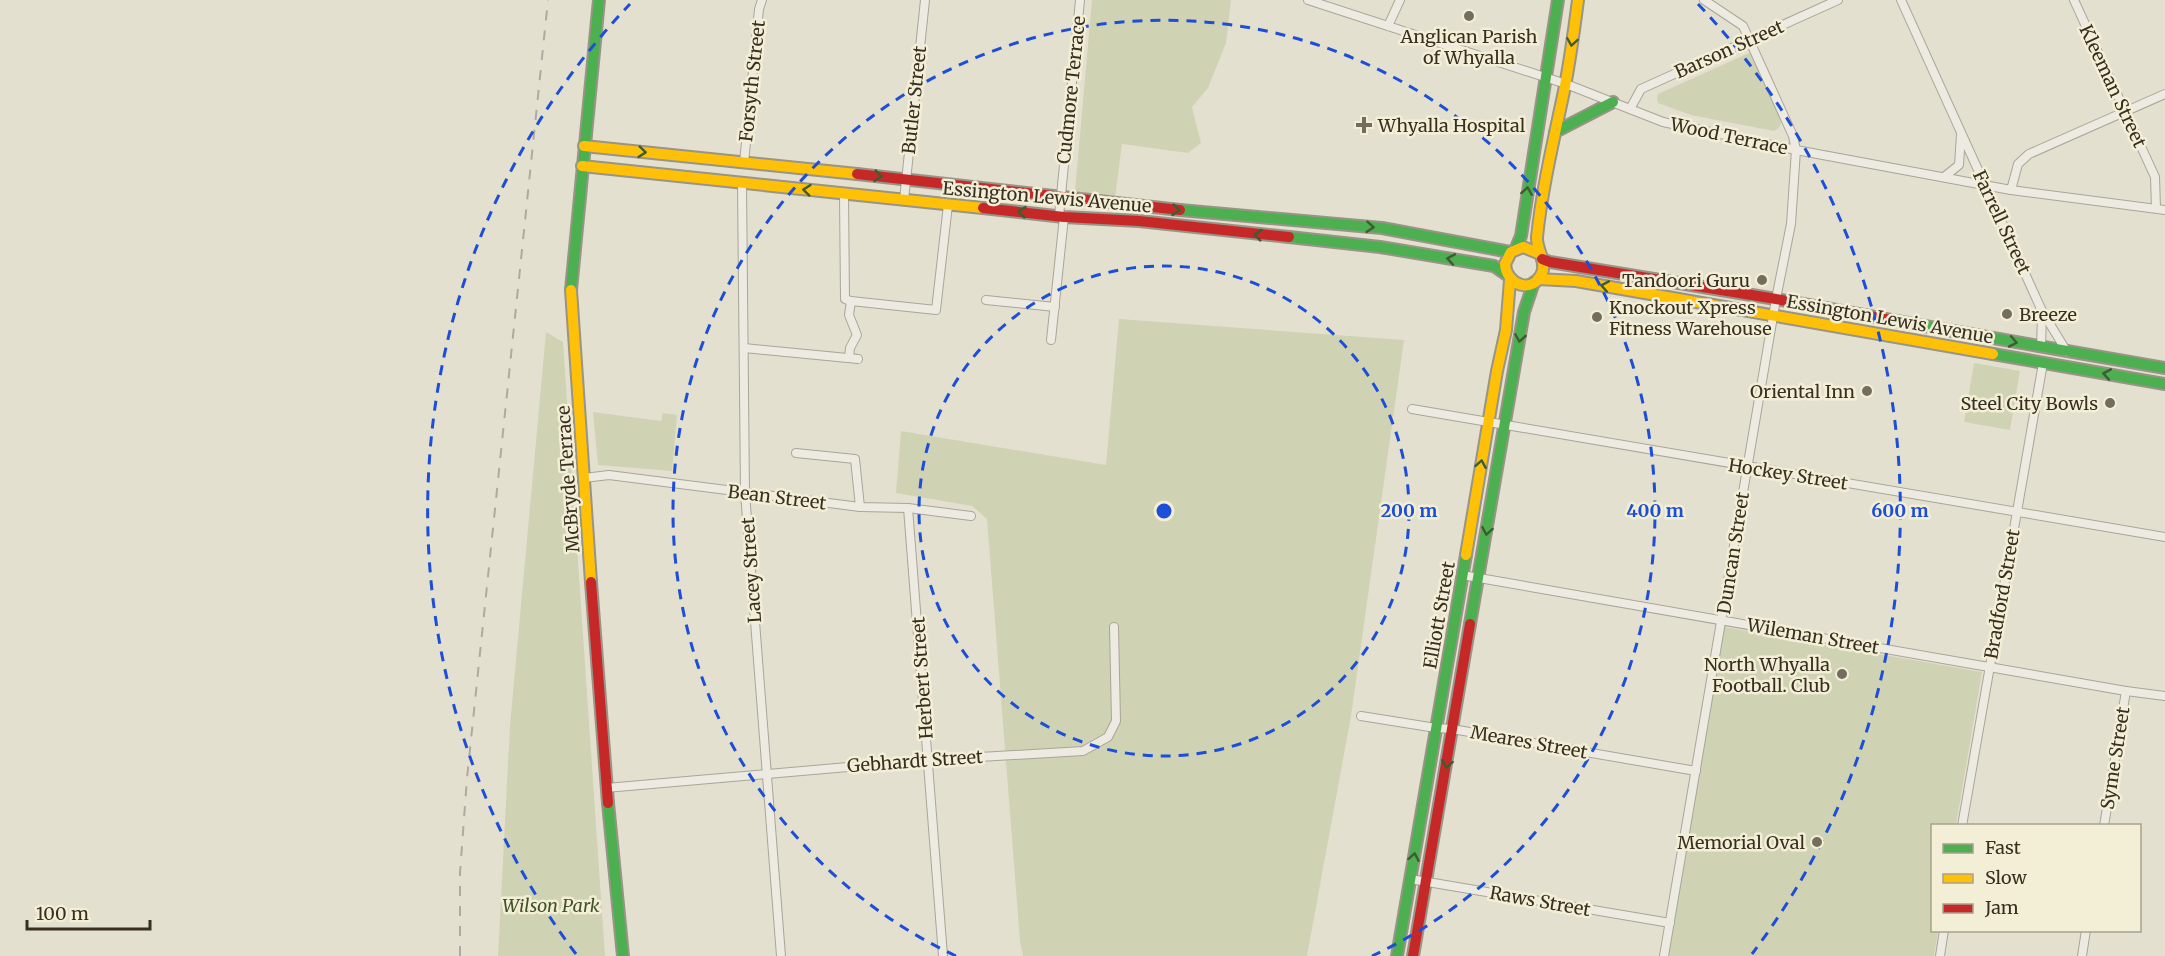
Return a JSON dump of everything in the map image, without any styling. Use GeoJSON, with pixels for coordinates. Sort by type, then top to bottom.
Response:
{"type":"FeatureCollection","features":[{"type":"Feature","properties":{"kind":"street","name":"McBryde Terrace"},"geometry":{"type":"LineString","coordinates":[[599,0],[570,281],[606,788],[623,956]]}},
{"type":"Feature","properties":{"kind":"street","name":"Forsyth Street"},"geometry":{"type":"LineString","coordinates":[[744,163],[759,9],[762,0]]}},
{"type":"Feature","properties":{"kind":"street","name":"Butler Street"},"geometry":{"type":"LineString","coordinates":[[904,200],[925,0]]}},
{"type":"Feature","properties":{"kind":"street","name":"Cudmore Terrace"},"geometry":{"type":"LineString","coordinates":[[1051,340],[1061,197],[1080,0]]}},
{"type":"Feature","properties":{"kind":"street","name":"Wood Terrace"},"geometry":{"type":"LineString","coordinates":[[1308,0],[1566,84],[1663,122],[1796,150],[2011,190],[2161,209]]}},
{"type":"Feature","properties":{"kind":"street"},"geometry":{"type":"LineString","coordinates":[[1388,26],[1400,0]]}},
{"type":"Feature","properties":{"kind":"street"},"geometry":{"type":"LineString","coordinates":[[1558,0],[1521,236],[1505,263],[1508,277],[1522,285],[1536,281],[1543,270],[1536,241],[1566,84],[1578,0]]}},
{"type":"Feature","properties":{"kind":"street"},"geometry":{"type":"LineString","coordinates":[[1704,0],[1743,26],[1793,136],[1796,150]]}},
{"type":"Feature","properties":{"kind":"street","name":"Barson Street"},"geometry":{"type":"LineString","coordinates":[[1630,109],[1641,88],[1838,0]]}},
{"type":"Feature","properties":{"kind":"street","name":"Farrell Street"},"geometry":{"type":"LineString","coordinates":[[1901,0],[2042,311],[2067,352]]}},
{"type":"Feature","properties":{"kind":"street","name":"Kleeman Street"},"geometry":{"type":"LineString","coordinates":[[2074,0],[2155,177],[2161,209]]}},
{"type":"Feature","properties":{"kind":"street"},"geometry":{"type":"LineString","coordinates":[[2011,190],[2019,164],[2029,154],[2165,94]]}},
{"type":"Feature","properties":{"kind":"street"},"geometry":{"type":"LineString","coordinates":[[1555,132],[1613,102]]}},
{"type":"Feature","properties":{"kind":"street","name":"Farrell Street"},"geometry":{"type":"LineString","coordinates":[[1944,177],[1959,165],[1962,133]]}},
{"type":"Feature","properties":{"kind":"street","name":"Essington Lewis Avenue"},"geometry":{"type":"LineString","coordinates":[[584,146],[1061,197],[1382,228],[1513,250]]}},
{"type":"Feature","properties":{"kind":"street","name":"Duncan Street"},"geometry":{"type":"LineString","coordinates":[[1664,956],[1776,299],[1791,224],[1796,150]]}},
{"type":"Feature","properties":{"kind":"street"},"geometry":{"type":"LineString","coordinates":[[742,184],[744,163]]}},
{"type":"Feature","properties":{"kind":"street","name":"Essington Lewis Avenue"},"geometry":{"type":"LineString","coordinates":[[582,166],[948,205],[1380,247],[1494,266],[1508,277]]}},
{"type":"Feature","properties":{"kind":"street","name":"Lacey Street"},"geometry":{"type":"LineString","coordinates":[[742,184],[745,493],[781,956]]}},
{"type":"Feature","properties":{"kind":"street"},"geometry":{"type":"LineString","coordinates":[[844,194],[845,298],[850,301],[936,310],[948,205]]}},
{"type":"Feature","properties":{"kind":"street"},"geometry":{"type":"LineString","coordinates":[[1513,250],[1528,247],[1540,256]]}},
{"type":"Feature","properties":{"kind":"street","name":"Essington Lewis Avenue"},"geometry":{"type":"LineString","coordinates":[[1540,256],[1550,262],[1776,299],[2165,368]]}},
{"type":"Feature","properties":{"kind":"street","name":"Elliott Street"},"geometry":{"type":"LineString","coordinates":[[1397,956],[1506,330],[1508,277]]}},
{"type":"Feature","properties":{"kind":"street","name":"Essington Lewis Avenue"},"geometry":{"type":"LineString","coordinates":[[1536,281],[1576,281],[2165,384]]}},
{"type":"Feature","properties":{"kind":"street","name":"Elliott Street"},"geometry":{"type":"LineString","coordinates":[[1413,956],[1524,312],[1528,294],[1536,281]]}},
{"type":"Feature","properties":{"kind":"street"},"geometry":{"type":"LineString","coordinates":[[986,300],[1054,307]]}},
{"type":"Feature","properties":{"kind":"street"},"geometry":{"type":"LineString","coordinates":[[849,358],[850,348],[857,335],[849,315],[850,301]]}},
{"type":"Feature","properties":{"kind":"street","name":"Farrell Street"},"geometry":{"type":"LineString","coordinates":[[2042,311],[2042,347]]}},
{"type":"Feature","properties":{"kind":"street"},"geometry":{"type":"LineString","coordinates":[[2042,347],[2043,363]]}},
{"type":"Feature","properties":{"kind":"street"},"geometry":{"type":"LineString","coordinates":[[744,348],[858,359]]}},
{"type":"Feature","properties":{"kind":"street","name":"Bradford Street"},"geometry":{"type":"LineString","coordinates":[[1962,824],[2043,363]]}},
{"type":"Feature","properties":{"kind":"street","name":"Hockey Street"},"geometry":{"type":"LineString","coordinates":[[1412,409],[2165,537]]}},
{"type":"Feature","properties":{"kind":"street"},"geometry":{"type":"LineString","coordinates":[[796,453],[855,459],[860,507]]}},
{"type":"Feature","properties":{"kind":"street","name":"Bean Street"},"geometry":{"type":"LineString","coordinates":[[584,478],[609,476],[860,507],[908,508],[971,516]]}},
{"type":"Feature","properties":{"kind":"street","name":"Herbert Street"},"geometry":{"type":"LineString","coordinates":[[908,508],[943,956]]}},
{"type":"Feature","properties":{"kind":"street","name":"Wileman Street"},"geometry":{"type":"LineString","coordinates":[[1462,575],[2165,696]]}},
{"type":"Feature","properties":{"kind":"street","name":"Gebhardt Street"},"geometry":{"type":"LineString","coordinates":[[606,788],[928,760],[1083,751],[1107,737],[1116,721],[1114,627]]}},
{"type":"Feature","properties":{"kind":"street","name":"Syme Street"},"geometry":{"type":"LineString","coordinates":[[2104,824],[2126,691]]}},
{"type":"Feature","properties":{"kind":"street","name":"Meares Street"},"geometry":{"type":"LineString","coordinates":[[1361,716],[1453,729],[1696,771]]}},
{"type":"Feature","properties":{"kind":"street","name":"Raws Street"},"geometry":{"type":"LineString","coordinates":[[1410,879],[1670,923]]}},
{"type":"Feature","properties":{"kind":"street"},"geometry":{"type":"LineString","coordinates":[[1940,956],[1944,932]]}},
{"type":"Feature","properties":{"kind":"street"},"geometry":{"type":"LineString","coordinates":[[2082,956],[2086,932]]}},
{"type":"Feature","properties":{"kind":"green space"},"geometry":{"type":"Polygon","coordinates":[[[1092,0],[1231,0],[1226,43],[1208,88],[1192,107],[1201,143],[1188,153],[1122,144],[1115,198],[1075,191],[1092,0]]]}},
{"type":"Feature","properties":{"kind":"green space"},"geometry":{"type":"Polygon","coordinates":[[[1751,52],[1781,119],[1780,126],[1776,130],[1691,115],[1658,103],[1658,94],[1751,52]]]}},
{"type":"Feature","properties":{"kind":"green space"},"geometry":{"type":"Polygon","coordinates":[[[1119,319],[1404,340],[1351,716],[1307,956],[1023,956],[987,519],[972,506],[896,493],[901,431],[1106,465],[1119,319]]]}},
{"type":"Feature","properties":{"kind":"green space","name":"Wilson Park"},"geometry":{"type":"Polygon","coordinates":[[[546,332],[563,342],[605,956],[498,956],[510,725],[546,332]]]}},
{"type":"Feature","properties":{"kind":"green space"},"geometry":{"type":"Polygon","coordinates":[[[1974,363],[2020,371],[2010,430],[1964,422],[1974,363]]]}},
{"type":"Feature","properties":{"kind":"green space"},"geometry":{"type":"Polygon","coordinates":[[[593,412],[661,421],[663,413],[677,415],[672,471],[598,465],[593,412]]]}},
{"type":"Feature","properties":{"kind":"green space"},"geometry":{"type":"Polygon","coordinates":[[[1724,627],[1982,672],[1956,824],[1931,824],[1931,932],[1938,932],[1934,956],[1668,956],[1724,627]]]}},
{"type":"Feature","properties":{"kind":"railway"},"geometry":{"type":"LineString","coordinates":[[460,956],[460,873],[467,778],[548,0]]}},
{"type":"Feature","properties":{"kind":"traffic: fast"},"geometry":{"type":"LineString","coordinates":[[571,290],[599,0]]}},
{"type":"Feature","properties":{"kind":"traffic: fast"},"geometry":{"type":"LineString","coordinates":[[1516,248],[1521,236],[1558,0]]}},
{"type":"Feature","properties":{"kind":"traffic: fast"},"geometry":{"type":"LineString","coordinates":[[1555,132],[1613,102]]}},
{"type":"Feature","properties":{"kind":"traffic: fast"},"geometry":{"type":"LineString","coordinates":[[1180,210],[1382,228],[1510,252]]}},
{"type":"Feature","properties":{"kind":"traffic: fast"},"geometry":{"type":"LineString","coordinates":[[1289,237],[1380,247],[1494,266],[1507,275]]}},
{"type":"Feature","properties":{"kind":"traffic: fast"},"geometry":{"type":"LineString","coordinates":[[1470,624],[1524,312],[1534,282]]}},
{"type":"Feature","properties":{"kind":"traffic: fast"},"geometry":{"type":"LineString","coordinates":[[1913,324],[2165,368]]}},
{"type":"Feature","properties":{"kind":"traffic: fast"},"geometry":{"type":"LineString","coordinates":[[1993,354],[2165,384]]}},
{"type":"Feature","properties":{"kind":"traffic: fast"},"geometry":{"type":"LineString","coordinates":[[1397,956],[1466,555]]}},
{"type":"Feature","properties":{"kind":"traffic: fast"},"geometry":{"type":"LineString","coordinates":[[608,803],[623,956]]}},
{"type":"Feature","properties":{"kind":"traffic: slow"},"geometry":{"type":"LineString","coordinates":[[1538,253],[1523,247],[1511,252],[1505,264],[1510,277],[1515,282],[1520,285],[1533,284],[1542,273],[1542,260],[1537,242],[1539,219],[1566,80],[1578,0]]}},
{"type":"Feature","properties":{"kind":"traffic: slow"},"geometry":{"type":"LineString","coordinates":[[584,146],[857,174]]}},
{"type":"Feature","properties":{"kind":"traffic: slow"},"geometry":{"type":"LineString","coordinates":[[582,166],[983,208]]}},
{"type":"Feature","properties":{"kind":"traffic: slow"},"geometry":{"type":"LineString","coordinates":[[1538,279],[1576,281],[1993,354]]}},
{"type":"Feature","properties":{"kind":"traffic: slow"},"geometry":{"type":"LineString","coordinates":[[1466,555],[1506,330],[1510,280]]}},
{"type":"Feature","properties":{"kind":"traffic: slow"},"geometry":{"type":"LineString","coordinates":[[571,290],[591,582]]}},
{"type":"Feature","properties":{"kind":"traffic: jam"},"geometry":{"type":"LineString","coordinates":[[857,174],[1180,210]]}},
{"type":"Feature","properties":{"kind":"traffic: jam"},"geometry":{"type":"LineString","coordinates":[[983,208],[1289,237]]}},
{"type":"Feature","properties":{"kind":"traffic: jam"},"geometry":{"type":"LineString","coordinates":[[1542,259],[1913,324]]}},
{"type":"Feature","properties":{"kind":"traffic: jam"},"geometry":{"type":"LineString","coordinates":[[591,582],[608,803]]}},
{"type":"Feature","properties":{"kind":"traffic: jam"},"geometry":{"type":"LineString","coordinates":[[1413,956],[1470,624]]}},
{"type":"Feature","properties":{"kind":"place","name":"Anglican Parish of Whyalla"},"geometry":{"type":"Point","coordinates":[1469,16]}},
{"type":"Feature","properties":{"kind":"place","name":"Whyalla Hospital"},"geometry":{"type":"Point","coordinates":[1364,125]}},
{"type":"Feature","properties":{"kind":"place","name":"Tandoori Guru"},"geometry":{"type":"Point","coordinates":[1762,280]}},
{"type":"Feature","properties":{"kind":"place","name":"Breeze"},"geometry":{"type":"Point","coordinates":[2007,314]}},
{"type":"Feature","properties":{"kind":"place","name":"Knockout Xpress Fitness Warehouse"},"geometry":{"type":"Point","coordinates":[1597,317]}},
{"type":"Feature","properties":{"kind":"place","name":"Oriental Inn"},"geometry":{"type":"Point","coordinates":[1867,391]}},
{"type":"Feature","properties":{"kind":"place","name":"Steel City Bowls"},"geometry":{"type":"Point","coordinates":[2110,403]}},
{"type":"Feature","properties":{"kind":"place","name":"North Whyalla Football. Club"},"geometry":{"type":"Point","coordinates":[1842,674]}},
{"type":"Feature","properties":{"kind":"place","name":"Memorial Oval"},"geometry":{"type":"Point","coordinates":[1817,842]}}]}
